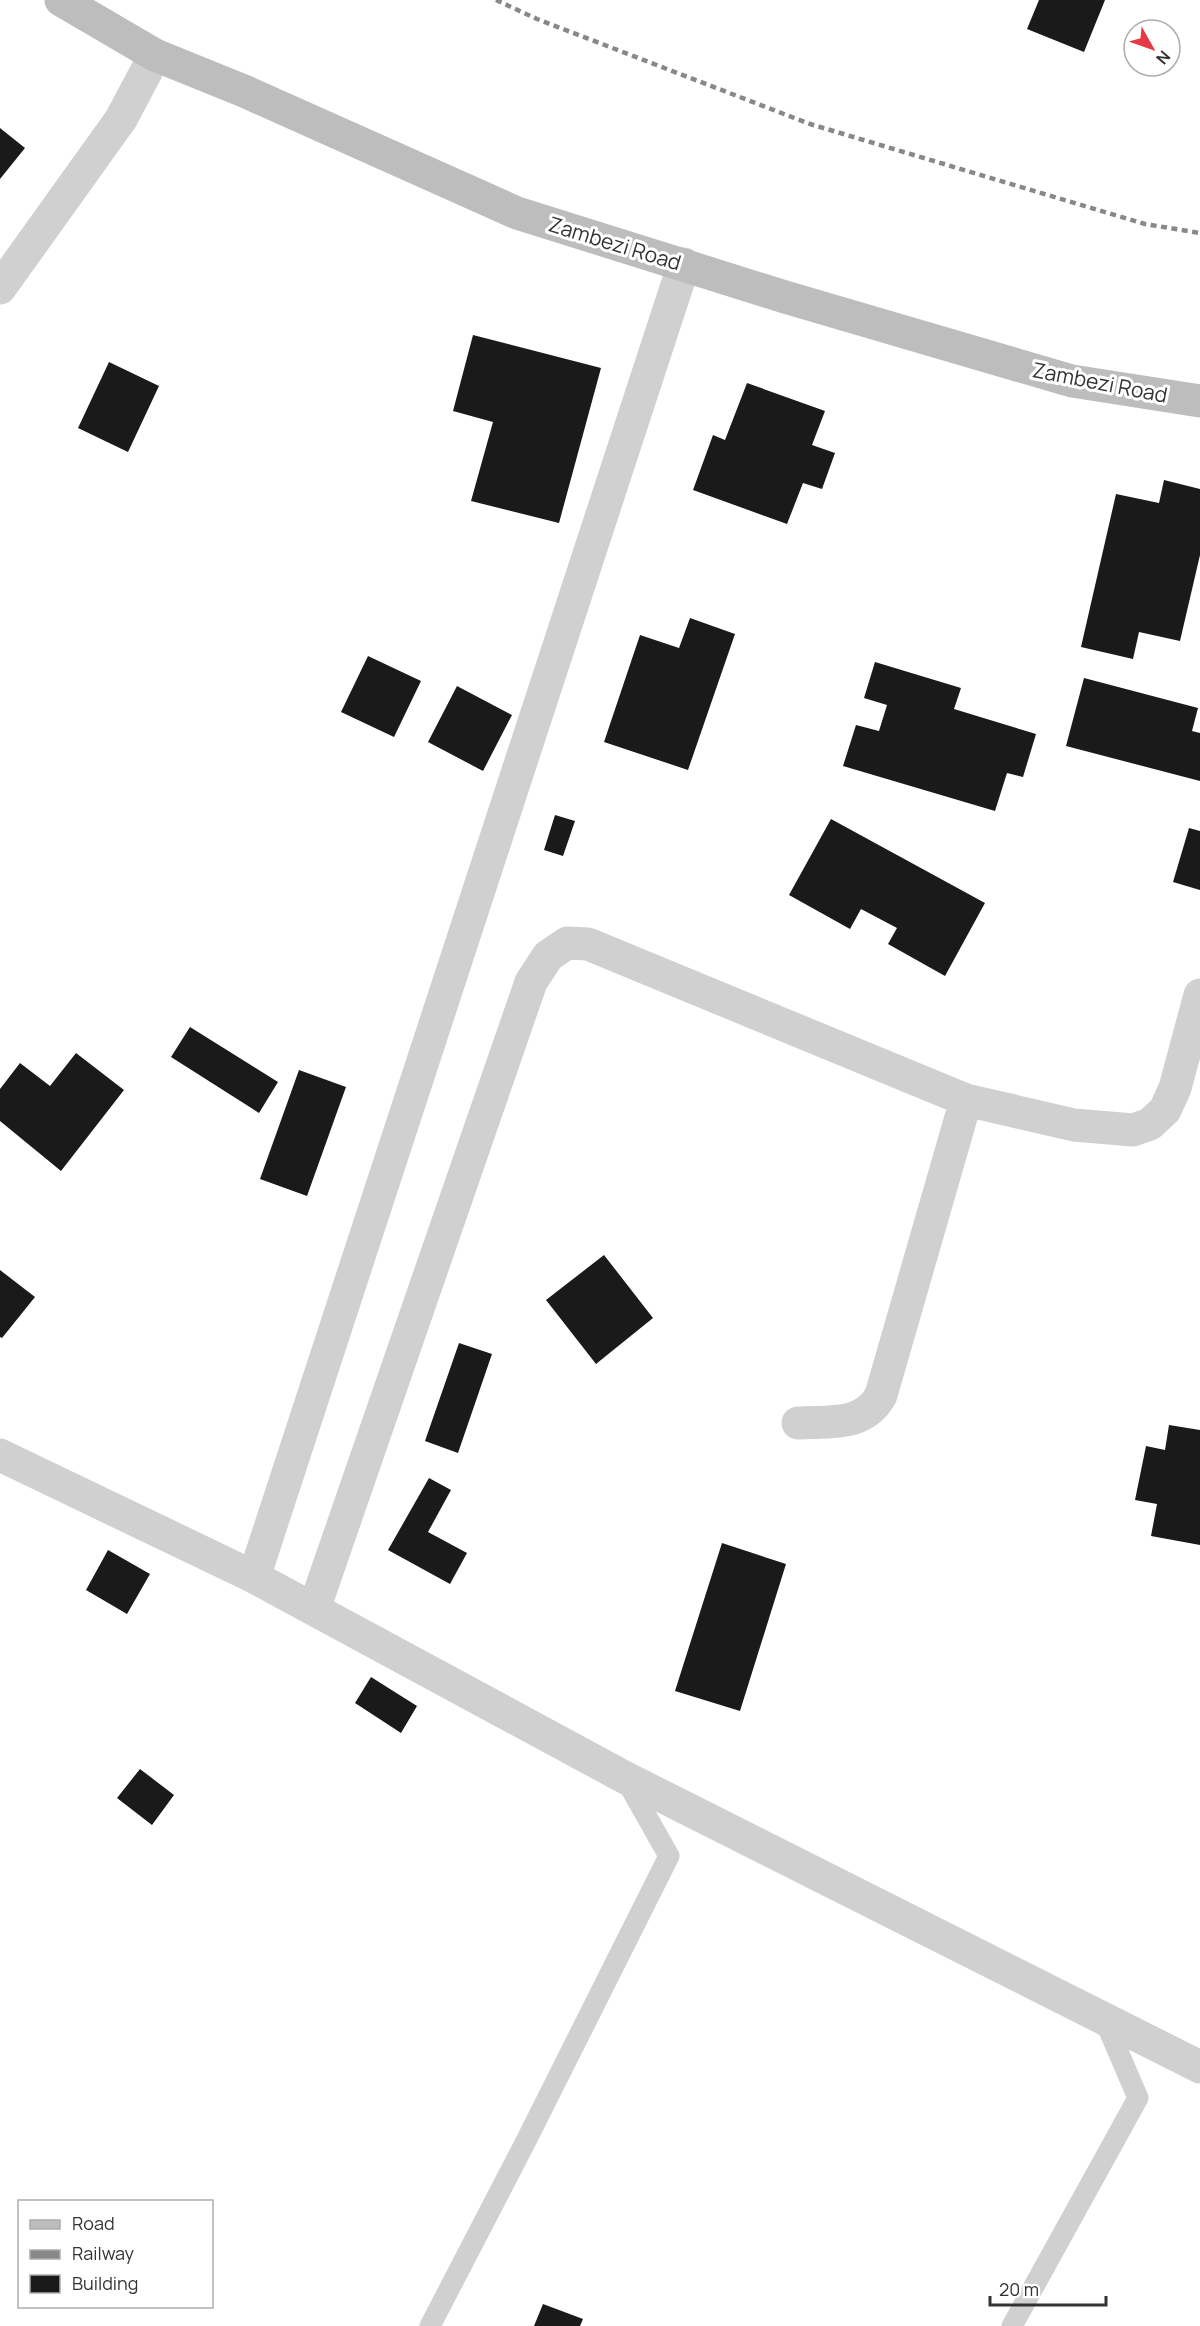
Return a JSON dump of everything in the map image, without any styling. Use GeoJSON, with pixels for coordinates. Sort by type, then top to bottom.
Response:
{"type":"FeatureCollection","features":[{"type":"Feature","properties":{"kind":"main road","name":"Zambezi Road"},"geometry":{"type":"LineString","coordinates":[[61,0],[155,55],[244,91],[517,213],[785,297],[1072,381],[1200,401]]}},
{"type":"Feature","properties":{"kind":"street"},"geometry":{"type":"LineString","coordinates":[[0,288],[121,119],[155,55]]}},
{"type":"Feature","properties":{"kind":"street"},"geometry":{"type":"LineString","coordinates":[[254,1577],[684,264]]}},
{"type":"Feature","properties":{"kind":"street"},"geometry":{"type":"LineString","coordinates":[[314,1609],[531,982],[548,956],[567,942],[588,944],[966,1100],[1074,1125],[1133,1130],[1150,1124],[1165,1110],[1175,1088],[1200,995]]}},
{"type":"Feature","properties":{"kind":"street"},"geometry":{"type":"LineString","coordinates":[[798,1423],[851,1420],[875,1407],[881,1395],[966,1100]]}},
{"type":"Feature","properties":{"kind":"street"},"geometry":{"type":"LineString","coordinates":[[0,1455],[254,1577],[624,1777],[1200,2067]]}},
{"type":"Feature","properties":{"kind":"lane"},"geometry":{"type":"LineString","coordinates":[[430,2326],[669,1856],[624,1777]]}},
{"type":"Feature","properties":{"kind":"lane"},"geometry":{"type":"LineString","coordinates":[[1012,2326],[1138,2098],[1105,2021]]}},
{"type":"Feature","properties":{"kind":"building"},"geometry":{"type":"Polygon","coordinates":[[[1039,0],[1105,0],[1084,52],[1027,29],[1039,0]]]}},
{"type":"Feature","properties":{"kind":"building"},"geometry":{"type":"Polygon","coordinates":[[[0,128],[25,148],[0,179],[0,128]]]}},
{"type":"Feature","properties":{"kind":"building"},"geometry":{"type":"Polygon","coordinates":[[[473,335],[601,368],[559,523],[471,501],[493,422],[453,411],[473,335]]]}},
{"type":"Feature","properties":{"kind":"building"},"geometry":{"type":"Polygon","coordinates":[[[109,362],[159,386],[128,452],[78,428],[109,362]]]}},
{"type":"Feature","properties":{"kind":"building"},"geometry":{"type":"Polygon","coordinates":[[[747,383],[825,411],[812,445],[835,453],[822,489],[803,483],[787,524],[693,490],[713,435],[725,440],[747,383]]]}},
{"type":"Feature","properties":{"kind":"building"},"geometry":{"type":"Polygon","coordinates":[[[1164,480],[1200,489],[1200,555],[1180,641],[1139,632],[1133,659],[1081,647],[1116,494],[1159,503],[1164,480]]]}},
{"type":"Feature","properties":{"kind":"building"},"geometry":{"type":"Polygon","coordinates":[[[690,618],[735,634],[688,770],[604,742],[640,635],[679,648],[690,618]]]}},
{"type":"Feature","properties":{"kind":"building"},"geometry":{"type":"Polygon","coordinates":[[[368,656],[421,681],[394,737],[341,712],[368,656]]]}},
{"type":"Feature","properties":{"kind":"building"},"geometry":{"type":"Polygon","coordinates":[[[875,662],[961,688],[954,709],[1036,734],[1023,777],[1007,773],[995,811],[843,766],[856,725],[879,731],[887,705],[864,698],[875,662]]]}},
{"type":"Feature","properties":{"kind":"building"},"geometry":{"type":"Polygon","coordinates":[[[1084,678],[1198,708],[1192,731],[1200,733],[1200,781],[1066,746],[1084,678]]]}},
{"type":"Feature","properties":{"kind":"building"},"geometry":{"type":"Polygon","coordinates":[[[457,686],[512,715],[483,771],[428,742],[457,686]]]}},
{"type":"Feature","properties":{"kind":"building"},"geometry":{"type":"Polygon","coordinates":[[[555,815],[575,821],[563,856],[544,850],[555,815]]]}},
{"type":"Feature","properties":{"kind":"building"},"geometry":{"type":"Polygon","coordinates":[[[831,819],[985,903],[945,976],[888,944],[897,928],[861,909],[850,929],[789,895],[831,819]]]}},
{"type":"Feature","properties":{"kind":"building"},"geometry":{"type":"Polygon","coordinates":[[[1189,828],[1200,831],[1200,890],[1173,882],[1189,828]]]}},
{"type":"Feature","properties":{"kind":"building"},"geometry":{"type":"Polygon","coordinates":[[[190,1027],[278,1082],[259,1113],[171,1057],[190,1027]]]}},
{"type":"Feature","properties":{"kind":"building"},"geometry":{"type":"Polygon","coordinates":[[[76,1053],[124,1090],[61,1171],[0,1121],[0,1089],[20,1063],[50,1086],[76,1053]]]}},
{"type":"Feature","properties":{"kind":"building"},"geometry":{"type":"Polygon","coordinates":[[[299,1070],[346,1087],[307,1196],[260,1179],[299,1070]]]}},
{"type":"Feature","properties":{"kind":"building"},"geometry":{"type":"Polygon","coordinates":[[[604,1255],[653,1318],[596,1364],[546,1300],[604,1255]]]}},
{"type":"Feature","properties":{"kind":"building"},"geometry":{"type":"Polygon","coordinates":[[[0,1270],[35,1297],[2,1338],[0,1337],[0,1270]]]}},
{"type":"Feature","properties":{"kind":"building"},"geometry":{"type":"Polygon","coordinates":[[[459,1343],[492,1354],[458,1453],[425,1441],[459,1343]]]}},
{"type":"Feature","properties":{"kind":"building"},"geometry":{"type":"Polygon","coordinates":[[[1169,1425],[1200,1430],[1200,1545],[1151,1536],[1157,1504],[1135,1500],[1146,1446],[1165,1450],[1169,1425]]]}},
{"type":"Feature","properties":{"kind":"building"},"geometry":{"type":"Polygon","coordinates":[[[429,1478],[451,1490],[428,1532],[467,1553],[450,1584],[388,1550],[429,1478]]]}},
{"type":"Feature","properties":{"kind":"building"},"geometry":{"type":"Polygon","coordinates":[[[722,1543],[786,1564],[740,1711],[675,1691],[722,1543]]]}},
{"type":"Feature","properties":{"kind":"building"},"geometry":{"type":"Polygon","coordinates":[[[108,1550],[150,1574],[127,1614],[86,1590],[108,1550]]]}},
{"type":"Feature","properties":{"kind":"building"},"geometry":{"type":"Polygon","coordinates":[[[371,1677],[417,1706],[401,1733],[355,1703],[371,1677]]]}},
{"type":"Feature","properties":{"kind":"building"},"geometry":{"type":"Polygon","coordinates":[[[140,1769],[174,1795],[152,1825],[117,1798],[140,1769]]]}},
{"type":"Feature","properties":{"kind":"building"},"geometry":{"type":"Polygon","coordinates":[[[543,2304],[583,2319],[580,2326],[534,2326],[543,2304]]]}},
{"type":"Feature","properties":{"kind":"railway"},"geometry":{"type":"LineString","coordinates":[[496,0],[537,19],[810,124],[1145,224],[1200,233]]}}]}
